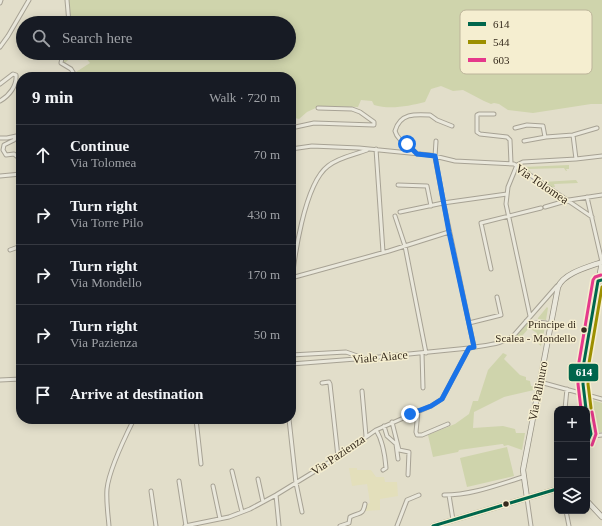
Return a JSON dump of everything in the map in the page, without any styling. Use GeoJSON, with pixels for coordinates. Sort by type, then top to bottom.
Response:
{"type":"FeatureCollection","features":[{"type":"Feature","properties":{"kind":"main road"},"geometry":{"type":"LineString","coordinates":[[559,284],[570,275],[602,262],[600,281],[584,362],[586,406]]}},
{"type":"Feature","properties":{"kind":"main road","name":"Via Palinuro"},"geometry":{"type":"LineString","coordinates":[[527,498],[523,470],[559,284]]}},
{"type":"Feature","properties":{"kind":"main road"},"geometry":{"type":"LineString","coordinates":[[587,442],[591,434],[590,429]]}},
{"type":"Feature","properties":{"kind":"main road"},"geometry":{"type":"LineString","coordinates":[[433,526],[554,490]]}},
{"type":"Feature","properties":{"kind":"main road"},"geometry":{"type":"LineString","coordinates":[[590,504],[601,515]]}},
{"type":"Feature","properties":{"kind":"street"},"geometry":{"type":"LineString","coordinates":[[20,16],[29,0]]}},
{"type":"Feature","properties":{"kind":"street"},"geometry":{"type":"LineString","coordinates":[[67,0],[68,16]]}},
{"type":"Feature","properties":{"kind":"street"},"geometry":{"type":"LineString","coordinates":[[0,47],[16,22]]}},
{"type":"Feature","properties":{"kind":"street"},"geometry":{"type":"LineString","coordinates":[[62,60],[61,63],[71,69],[73,72]]}},
{"type":"Feature","properties":{"kind":"street"},"geometry":{"type":"LineString","coordinates":[[0,84],[13,74],[16,76],[11,92],[6,98],[0,101]]}},
{"type":"Feature","properties":{"kind":"street"},"geometry":{"type":"LineString","coordinates":[[296,127],[314,123],[374,125],[374,122],[360,112],[352,109],[318,108]]}},
{"type":"Feature","properties":{"kind":"street"},"geometry":{"type":"LineString","coordinates":[[494,114],[477,115],[477,132],[480,134],[507,137],[510,140],[511,163]]}},
{"type":"Feature","properties":{"kind":"street"},"geometry":{"type":"LineString","coordinates":[[417,154],[412,148],[399,140],[395,130],[398,122],[411,115],[430,115],[436,120],[452,126]]}},
{"type":"Feature","properties":{"kind":"street"},"geometry":{"type":"LineString","coordinates":[[515,128],[527,125],[543,126],[545,137]]}},
{"type":"Feature","properties":{"kind":"street"},"geometry":{"type":"LineString","coordinates":[[524,141],[545,137],[573,135],[597,128]]}},
{"type":"Feature","properties":{"kind":"street"},"geometry":{"type":"LineString","coordinates":[[573,135],[576,159]]}},
{"type":"Feature","properties":{"kind":"street"},"geometry":{"type":"LineString","coordinates":[[0,138],[16,136]]}},
{"type":"Feature","properties":{"kind":"street"},"geometry":{"type":"LineString","coordinates":[[16,137],[4,145],[3,150],[6,155],[14,154],[16,156]]}},
{"type":"Feature","properties":{"kind":"street"},"geometry":{"type":"LineString","coordinates":[[436,141],[435,156],[443,203],[474,347]]}},
{"type":"Feature","properties":{"kind":"street","name":"Via Tolomea"},"geometry":{"type":"LineString","coordinates":[[296,149],[312,146],[376,149],[435,156],[463,162],[511,163],[517,165],[592,218]]}},
{"type":"Feature","properties":{"kind":"street"},"geometry":{"type":"LineString","coordinates":[[296,253],[305,209],[324,169],[334,162],[369,149]]}},
{"type":"Feature","properties":{"kind":"street"},"geometry":{"type":"LineString","coordinates":[[376,149],[383,252]]}},
{"type":"Feature","properties":{"kind":"street"},"geometry":{"type":"LineString","coordinates":[[530,316],[506,204],[506,194],[517,165],[523,162],[602,156]]}},
{"type":"Feature","properties":{"kind":"street"},"geometry":{"type":"LineString","coordinates":[[0,176],[16,174]]}},
{"type":"Feature","properties":{"kind":"street"},"geometry":{"type":"LineString","coordinates":[[398,185],[427,186],[431,206]]}},
{"type":"Feature","properties":{"kind":"street"},"geometry":{"type":"LineString","coordinates":[[400,212],[443,203],[506,194]]}},
{"type":"Feature","properties":{"kind":"street"},"geometry":{"type":"LineString","coordinates":[[545,206],[586,196],[602,195]]}},
{"type":"Feature","properties":{"kind":"street"},"geometry":{"type":"LineString","coordinates":[[586,196],[602,262]]}},
{"type":"Feature","properties":{"kind":"street"},"geometry":{"type":"LineString","coordinates":[[491,269],[481,223],[508,218],[541,208]]}},
{"type":"Feature","properties":{"kind":"street"},"geometry":{"type":"LineString","coordinates":[[395,216],[405,246],[424,353],[423,388]]}},
{"type":"Feature","properties":{"kind":"street"},"geometry":{"type":"LineString","coordinates":[[296,277],[449,232]]}},
{"type":"Feature","properties":{"kind":"street"},"geometry":{"type":"LineString","coordinates":[[10,250],[16,248]]}},
{"type":"Feature","properties":{"kind":"street","name":"Viale Aiace"},"geometry":{"type":"LineString","coordinates":[[296,364],[424,353],[469,348],[496,343],[509,339],[559,284]]}},
{"type":"Feature","properties":{"kind":"street"},"geometry":{"type":"LineString","coordinates":[[469,323],[501,315],[498,297]]}},
{"type":"Feature","properties":{"kind":"street"},"geometry":{"type":"LineString","coordinates":[[526,321],[548,323],[550,325]]}},
{"type":"Feature","properties":{"kind":"street","name":"Via Pazienza"},"geometry":{"type":"LineString","coordinates":[[186,526],[220,519],[242,512],[263,502],[338,457],[376,430],[431,406],[442,399],[469,348]]}},
{"type":"Feature","properties":{"kind":"street"},"geometry":{"type":"LineString","coordinates":[[296,356],[346,352],[369,358]]}},
{"type":"Feature","properties":{"kind":"street"},"geometry":{"type":"LineString","coordinates":[[0,380],[16,379]]}},
{"type":"Feature","properties":{"kind":"street"},"geometry":{"type":"LineString","coordinates":[[322,383],[329,382],[330,384],[338,457]]}},
{"type":"Feature","properties":{"kind":"street"},"geometry":{"type":"LineString","coordinates":[[540,382],[602,399]]}},
{"type":"Feature","properties":{"kind":"street"},"geometry":{"type":"LineString","coordinates":[[565,406],[567,389]]}},
{"type":"Feature","properties":{"kind":"street"},"geometry":{"type":"LineString","coordinates":[[362,392],[366,436]]}},
{"type":"Feature","properties":{"kind":"street"},"geometry":{"type":"LineString","coordinates":[[418,411],[417,435],[422,435],[448,424]]}},
{"type":"Feature","properties":{"kind":"street"},"geometry":{"type":"LineString","coordinates":[[392,422],[399,450],[409,452],[408,475]]}},
{"type":"Feature","properties":{"kind":"street"},"geometry":{"type":"LineString","coordinates":[[109,526],[107,487],[113,466],[132,424]]}},
{"type":"Feature","properties":{"kind":"street"},"geometry":{"type":"LineString","coordinates":[[197,424],[201,464]]}},
{"type":"Feature","properties":{"kind":"street"},"geometry":{"type":"LineString","coordinates":[[289,424],[296,482],[302,512]]}},
{"type":"Feature","properties":{"kind":"street"},"geometry":{"type":"LineString","coordinates":[[384,426],[387,436],[396,444],[398,459]]}},
{"type":"Feature","properties":{"kind":"street"},"geometry":{"type":"LineString","coordinates":[[376,430],[383,448],[386,468],[383,470]]}},
{"type":"Feature","properties":{"kind":"street"},"geometry":{"type":"LineString","coordinates":[[591,434],[593,436],[602,435]]}},
{"type":"Feature","properties":{"kind":"street"},"geometry":{"type":"LineString","coordinates":[[232,471],[242,512]]}},
{"type":"Feature","properties":{"kind":"street"},"geometry":{"type":"LineString","coordinates":[[444,494],[469,493],[523,477]]}},
{"type":"Feature","properties":{"kind":"street"},"geometry":{"type":"LineString","coordinates":[[258,479],[263,502]]}},
{"type":"Feature","properties":{"kind":"street"},"geometry":{"type":"LineString","coordinates":[[178,481],[186,526]]}},
{"type":"Feature","properties":{"kind":"street"},"geometry":{"type":"LineString","coordinates":[[213,486],[220,519]]}},
{"type":"Feature","properties":{"kind":"street"},"geometry":{"type":"LineString","coordinates":[[151,491],[156,526]]}},
{"type":"Feature","properties":{"kind":"street"},"geometry":{"type":"LineString","coordinates":[[276,495],[279,526]]}},
{"type":"Feature","properties":{"kind":"street"},"geometry":{"type":"LineString","coordinates":[[448,495],[453,520]]}},
{"type":"Feature","properties":{"kind":"street"},"geometry":{"type":"LineString","coordinates":[[397,526],[407,500],[420,496]]}},
{"type":"Feature","properties":{"kind":"street"},"geometry":{"type":"LineString","coordinates":[[527,498],[531,526]]}},
{"type":"Feature","properties":{"kind":"street"},"geometry":{"type":"LineString","coordinates":[[340,526],[349,523],[350,517],[362,513],[365,504]]}},
{"type":"Feature","properties":{"kind":"street"},"geometry":{"type":"LineString","coordinates":[[567,514],[569,526]]}},
{"type":"Feature","properties":{"kind":"shaded area"},"geometry":{"type":"Polygon","coordinates":[[[349,468],[357,468],[357,470],[371,470],[376,477],[384,477],[385,482],[397,482],[398,496],[380,499],[380,510],[365,511],[367,504],[370,503],[367,484],[352,486],[349,468]]]}},
{"type":"Feature","properties":{"kind":"green space"},"geometry":{"type":"Polygon","coordinates":[[[68,0],[602,0],[602,104],[591,104],[533,113],[508,110],[499,104],[491,104],[463,90],[453,91],[441,86],[431,89],[425,102],[400,107],[386,107],[374,105],[372,101],[361,100],[358,107],[320,106],[307,112],[299,119],[296,118],[296,72],[76,72],[90,63],[87,60],[296,60],[296,16],[69,16],[68,0]]]}},
{"type":"Feature","properties":{"kind":"green space"},"geometry":{"type":"Polygon","coordinates":[[[569,165],[569,169],[566,169],[567,171],[564,168],[528,169],[531,173],[523,167],[569,165]]]}},
{"type":"Feature","properties":{"kind":"green space"},"geometry":{"type":"Polygon","coordinates":[[[576,180],[578,183],[554,184],[555,187],[550,187],[543,182],[576,180]]]}},
{"type":"Feature","properties":{"kind":"green space"},"geometry":{"type":"Polygon","coordinates":[[[547,307],[546,320],[538,319],[538,318],[547,307]]]}},
{"type":"Feature","properties":{"kind":"green space"},"geometry":{"type":"Polygon","coordinates":[[[527,324],[545,327],[541,346],[536,337],[537,333],[529,328],[516,343],[513,339],[527,324]]]}},
{"type":"Feature","properties":{"kind":"green space"},"geometry":{"type":"Polygon","coordinates":[[[503,353],[507,355],[504,359],[520,375],[526,377],[526,380],[530,381],[531,386],[534,387],[534,390],[504,397],[474,412],[473,428],[503,426],[515,429],[516,433],[525,433],[522,450],[508,445],[504,446],[502,444],[459,450],[458,452],[433,457],[428,435],[455,424],[469,414],[473,401],[478,401],[488,370],[503,353]]]}},
{"type":"Feature","properties":{"kind":"green space"},"geometry":{"type":"Polygon","coordinates":[[[589,399],[602,403],[602,432],[593,432],[589,399]]]}},
{"type":"Feature","properties":{"kind":"green space"},"geometry":{"type":"Polygon","coordinates":[[[507,447],[514,476],[467,487],[460,458],[507,447]]]}},
{"type":"Feature","properties":{"kind":"transit line","name":"603"},"geometry":{"type":"LineString","coordinates":[[581,406],[578,384],[579,362],[593,280],[595,277],[601,275]]}},
{"type":"Feature","properties":{"kind":"transit line","name":"614"},"geometry":{"type":"LineString","coordinates":[[586,406],[583,384],[584,362],[598,281],[602,280]]}},
{"type":"Feature","properties":{"kind":"transit line","name":"544"},"geometry":{"type":"LineString","coordinates":[[591,408],[588,384],[589,363],[602,287]]}},
{"type":"Feature","properties":{"kind":"transit line","name":"603"},"geometry":{"type":"LineString","coordinates":[[592,412],[596,434],[592,445]]}},
{"type":"Feature","properties":{"kind":"transit line","name":"614"},"geometry":{"type":"LineString","coordinates":[[590,429],[590,436]]}},
{"type":"Feature","properties":{"kind":"transit line","name":"614"},"geometry":{"type":"LineString","coordinates":[[433,526],[554,490]]}},
{"type":"Feature","properties":{"kind":"place","name":"Principe di Scalea - Mondello"},"geometry":{"type":"Point","coordinates":[584,330]}},
{"type":"Feature","properties":{"kind":"route"},"geometry":{"type":"LineString","coordinates":[[407,144],[417,154],[435,156],[443,203],[474,347],[469,348],[442,399],[431,406],[410,414]]}}]}
